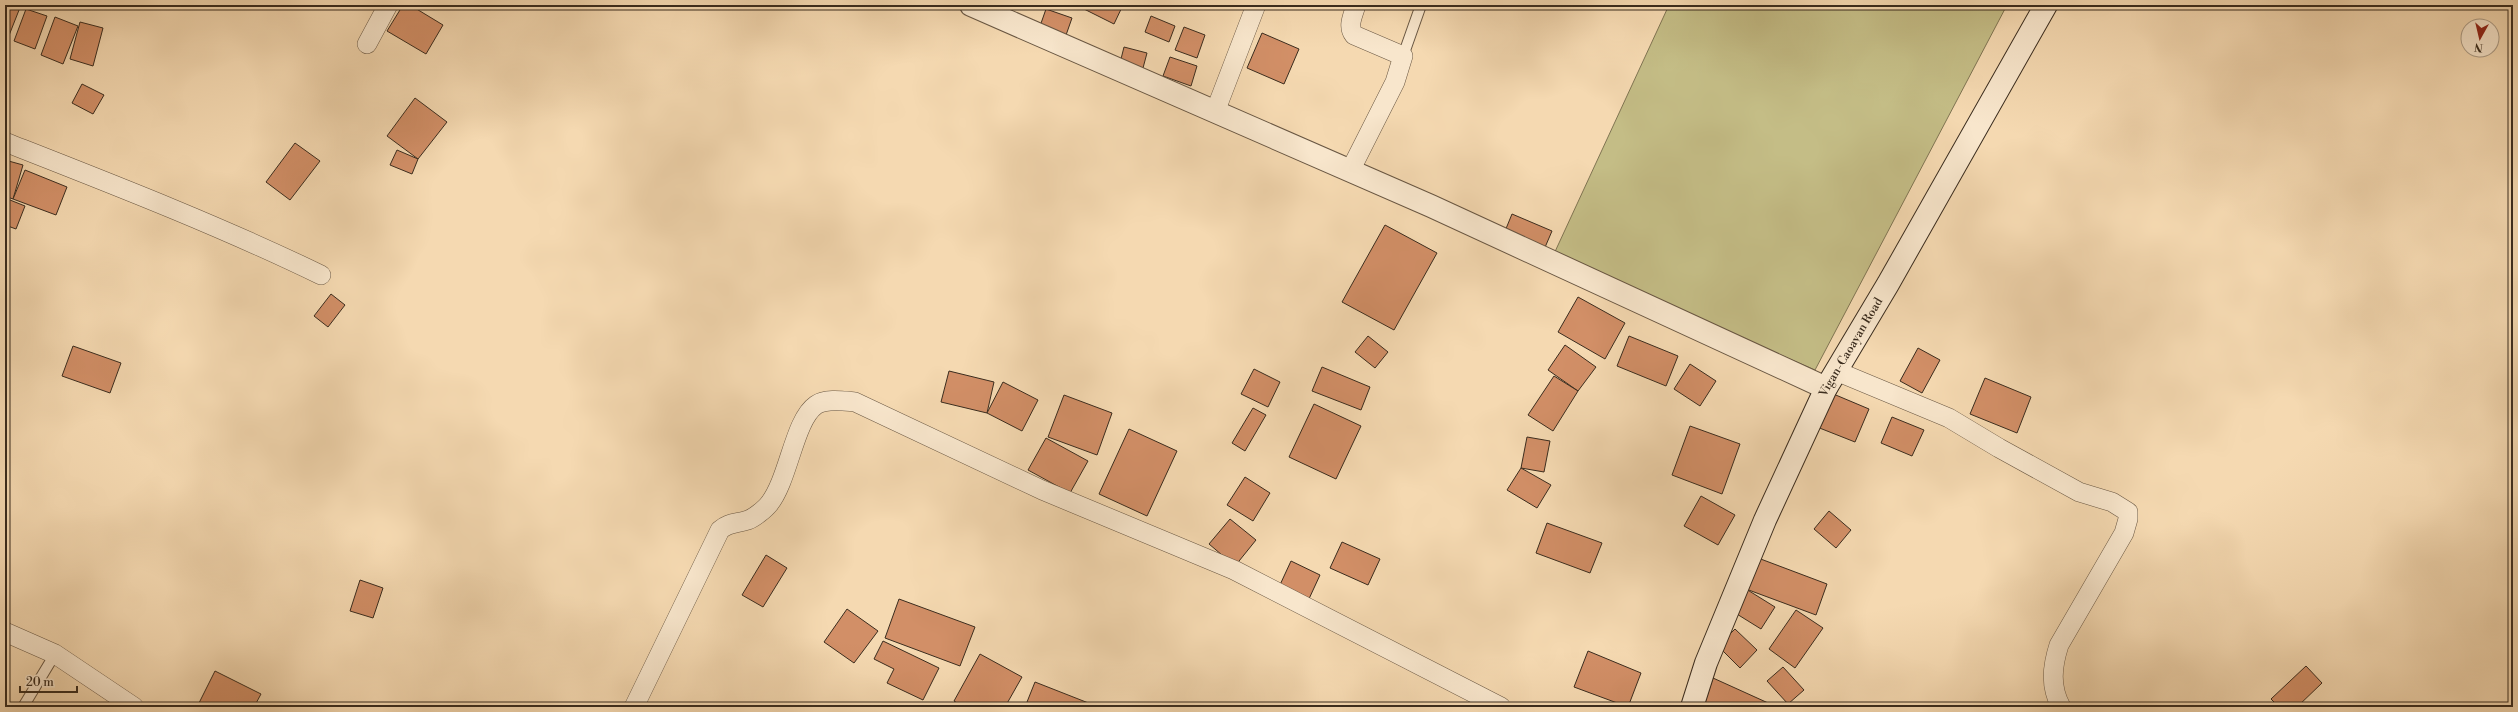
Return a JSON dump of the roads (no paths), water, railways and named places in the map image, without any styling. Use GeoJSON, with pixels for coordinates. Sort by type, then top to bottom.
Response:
{"type":"FeatureCollection","features":[{"type":"Feature","properties":{"kind":"street"},"geometry":{"type":"LineString","coordinates":[[367,44],[388,5]]}},
{"type":"Feature","properties":{"kind":"street"},"geometry":{"type":"LineString","coordinates":[[971,5],[1831,380],[1949,418],[1999,448],[2079,492],[2112,502],[2128,512],[2128,519],[2124,533],[2059,645],[2054,662],[2052,680],[2056,697],[2061,707]]}},
{"type":"Feature","properties":{"kind":"street"},"geometry":{"type":"LineString","coordinates":[[1215,112],[1256,5]]}},
{"type":"Feature","properties":{"kind":"street"},"geometry":{"type":"LineString","coordinates":[[1350,171],[1395,82],[1403,56],[1354,35],[1350,30],[1356,5]]}},
{"type":"Feature","properties":{"kind":"street","name":"Vigan-Caoayan Road"},"geometry":{"type":"LineString","coordinates":[[1692,707],[1706,663],[1765,520],[1831,380],[1888,284],[2046,5]]}},
{"type":"Feature","properties":{"kind":"street"},"geometry":{"type":"LineString","coordinates":[[5,142],[116,185],[266,248],[321,275]]}},
{"type":"Feature","properties":{"kind":"street"},"geometry":{"type":"LineString","coordinates":[[634,707],[720,530],[728,523],[748,520],[769,504],[781,483],[805,418],[816,404],[831,400],[855,402],[1042,490],[1234,570],[1501,707]]}},
{"type":"Feature","properties":{"kind":"street"},"geometry":{"type":"LineString","coordinates":[[5,632],[55,654],[134,707]]}},
{"type":"Feature","properties":{"kind":"lane"},"geometry":{"type":"LineString","coordinates":[[1403,56],[1421,5]]}},
{"type":"Feature","properties":{"kind":"lane"},"geometry":{"type":"LineString","coordinates":[[23,707],[55,654]]}}]}
